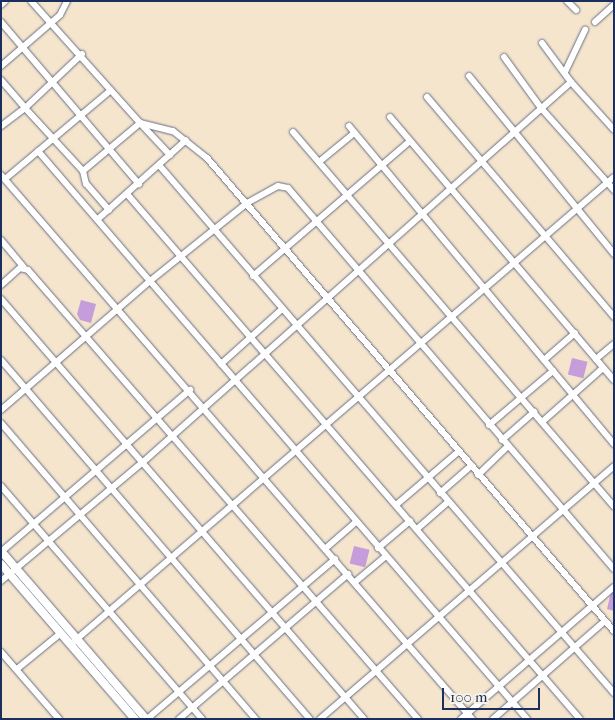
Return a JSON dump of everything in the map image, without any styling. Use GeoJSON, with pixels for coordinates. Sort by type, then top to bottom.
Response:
{"type":"FeatureCollection","features":[{"type":"Feature","properties":{"kind":"street"},"geometry":{"type":"LineString","coordinates":[[1,5],[6,1]]}},
{"type":"Feature","properties":{"kind":"street"},"geometry":{"type":"LineString","coordinates":[[31,1],[82,54],[111,90],[170,155]]}},
{"type":"Feature","properties":{"kind":"street"},"geometry":{"type":"LineString","coordinates":[[1,66],[53,22],[67,1]]}},
{"type":"Feature","properties":{"kind":"street"},"geometry":{"type":"LineString","coordinates":[[567,1],[576,10]]}},
{"type":"Feature","properties":{"kind":"street"},"geometry":{"type":"LineString","coordinates":[[595,22],[614,4]]}},
{"type":"Feature","properties":{"kind":"street"},"geometry":{"type":"LineString","coordinates":[[1,22],[53,80],[139,184]]}},
{"type":"Feature","properties":{"kind":"street"},"geometry":{"type":"LineString","coordinates":[[565,72],[585,30]]}},
{"type":"Feature","properties":{"kind":"street"},"geometry":{"type":"LineString","coordinates":[[542,43],[571,82],[614,130]]}},
{"type":"Feature","properties":{"kind":"street"},"geometry":{"type":"LineString","coordinates":[[1,126],[24,108],[82,54]]}},
{"type":"Feature","properties":{"kind":"street"},"geometry":{"type":"LineString","coordinates":[[504,57],[541,108],[614,190]]}},
{"type":"Feature","properties":{"kind":"street"},"geometry":{"type":"LineString","coordinates":[[468,76],[512,134],[614,254]]}},
{"type":"Feature","properties":{"kind":"street"},"geometry":{"type":"LineString","coordinates":[[1,80],[24,108],[83,171],[86,184],[109,210]]}},
{"type":"Feature","properties":{"kind":"street"},"geometry":{"type":"LineString","coordinates":[[1,581],[46,539],[174,436],[235,380],[266,355],[326,296],[571,82]]}},
{"type":"Feature","properties":{"kind":"street"},"geometry":{"type":"LineString","coordinates":[[111,90],[3,177],[190,390],[472,719]]}},
{"type":"Feature","properties":{"kind":"street"},"geometry":{"type":"LineString","coordinates":[[427,97],[614,316]]}},
{"type":"Feature","properties":{"kind":"street"},"geometry":{"type":"LineString","coordinates":[[390,117],[514,260],[614,380]]}},
{"type":"Feature","properties":{"kind":"street"},"geometry":{"type":"LineString","coordinates":[[83,171],[140,123],[164,126],[186,140],[247,203],[458,452],[614,631]]}},
{"type":"Feature","properties":{"kind":"street"},"geometry":{"type":"LineString","coordinates":[[349,126],[379,167],[614,444]]}},
{"type":"Feature","properties":{"kind":"street"},"geometry":{"type":"LineString","coordinates":[[293,132],[614,506]]}},
{"type":"Feature","properties":{"kind":"street"},"geometry":{"type":"LineString","coordinates":[[319,162],[353,134]]}},
{"type":"Feature","properties":{"kind":"street"},"geometry":{"type":"LineString","coordinates":[[98,220],[186,140]]}},
{"type":"Feature","properties":{"kind":"street"},"geometry":{"type":"LineString","coordinates":[[253,276],[346,194],[410,141]]}},
{"type":"Feature","properties":{"kind":"street"},"geometry":{"type":"LineString","coordinates":[[38,150],[526,719]]}},
{"type":"Feature","properties":{"kind":"street"},"geometry":{"type":"LineString","coordinates":[[159,165],[614,694]]}},
{"type":"Feature","properties":{"kind":"street"},"geometry":{"type":"LineString","coordinates":[[74,642],[296,450],[324,423],[614,177]]}},
{"type":"Feature","properties":{"kind":"street"},"geometry":{"type":"LineString","coordinates":[[1,410],[150,281],[247,203],[278,186],[288,188],[614,569]]}},
{"type":"Feature","properties":{"kind":"street"},"geometry":{"type":"LineString","coordinates":[[127,194],[470,589],[580,719]]}},
{"type":"Feature","properties":{"kind":"street"},"geometry":{"type":"LineString","coordinates":[[1,240],[159,418],[418,719]]}},
{"type":"Feature","properties":{"kind":"street"},"geometry":{"type":"LineString","coordinates":[[1,285],[24,267]]}},
{"type":"Feature","properties":{"kind":"street"},"geometry":{"type":"LineString","coordinates":[[1,299],[55,364],[143,462],[364,719]]}},
{"type":"Feature","properties":{"kind":"street"},"geometry":{"type":"LineString","coordinates":[[220,364],[252,338],[282,309]]}},
{"type":"Feature","properties":{"kind":"street"},"geometry":{"type":"LineString","coordinates":[[544,360],[575,333]]}},
{"type":"Feature","properties":{"kind":"street"},"geometry":{"type":"LineString","coordinates":[[596,359],[614,344]]}},
{"type":"Feature","properties":{"kind":"street"},"geometry":{"type":"LineString","coordinates":[[1,360],[310,719]]}},
{"type":"Feature","properties":{"kind":"street"},"geometry":{"type":"LineString","coordinates":[[542,422],[603,368]]}},
{"type":"Feature","properties":{"kind":"street"},"geometry":{"type":"LineString","coordinates":[[489,425],[553,371]]}},
{"type":"Feature","properties":{"kind":"street"},"geometry":{"type":"LineString","coordinates":[[131,718],[74,642],[1,551],[98,471],[190,390]]}},
{"type":"Feature","properties":{"kind":"street"},"geometry":{"type":"LineString","coordinates":[[502,440],[534,412]]}},
{"type":"Feature","properties":{"kind":"street"},"geometry":{"type":"LineString","coordinates":[[1,424],[256,719]]}},
{"type":"Feature","properties":{"kind":"street"},"geometry":{"type":"LineString","coordinates":[[478,474],[508,446]]}},
{"type":"Feature","properties":{"kind":"street"},"geometry":{"type":"LineString","coordinates":[[396,505],[458,452]]}},
{"type":"Feature","properties":{"kind":"street"},"geometry":{"type":"LineString","coordinates":[[440,493],[471,466]]}},
{"type":"Feature","properties":{"kind":"street"},"geometry":{"type":"LineString","coordinates":[[320,719],[614,466]]}},
{"type":"Feature","properties":{"kind":"street"},"geometry":{"type":"LineString","coordinates":[[1,486],[202,719]]}},
{"type":"Feature","properties":{"kind":"street"},"geometry":{"type":"LineString","coordinates":[[417,529],[448,502]]}},
{"type":"Feature","properties":{"kind":"street"},"geometry":{"type":"LineString","coordinates":[[378,548],[410,520]]}},
{"type":"Feature","properties":{"kind":"street"},"geometry":{"type":"LineString","coordinates":[[326,548],[356,522]]}},
{"type":"Feature","properties":{"kind":"street"},"geometry":{"type":"LineString","coordinates":[[355,582],[386,556]]}},
{"type":"Feature","properties":{"kind":"street"},"geometry":{"type":"LineString","coordinates":[[1,564],[61,633],[74,642],[146,719],[335,559]]}},
{"type":"Feature","properties":{"kind":"street"},"geometry":{"type":"LineString","coordinates":[[179,719],[348,574]]}},
{"type":"Feature","properties":{"kind":"street"},"geometry":{"type":"LineString","coordinates":[[461,719],[614,587]]}},
{"type":"Feature","properties":{"kind":"street"},"geometry":{"type":"LineString","coordinates":[[493,719],[605,621]]}},
{"type":"Feature","properties":{"kind":"street"},"geometry":{"type":"LineString","coordinates":[[17,669],[61,633]]}},
{"type":"Feature","properties":{"kind":"street"},"geometry":{"type":"LineString","coordinates":[[1,652],[59,719]]}},
{"type":"Feature","properties":{"kind":"building"},"geometry":{"type":"Polygon","coordinates":[[[81,300],[96,304],[91,323],[80,320],[77,314],[81,300]]]}},
{"type":"Feature","properties":{"kind":"building"},"geometry":{"type":"Polygon","coordinates":[[[572,358],[588,362],[583,378],[568,374],[572,358]]]}},
{"type":"Feature","properties":{"kind":"building"},"geometry":{"type":"Polygon","coordinates":[[[354,546],[370,550],[365,567],[350,563],[354,546]]]}},
{"type":"Feature","properties":{"kind":"building"},"geometry":{"type":"Polygon","coordinates":[[[611,592],[614,592],[614,611],[607,609],[611,592]]]}}]}
